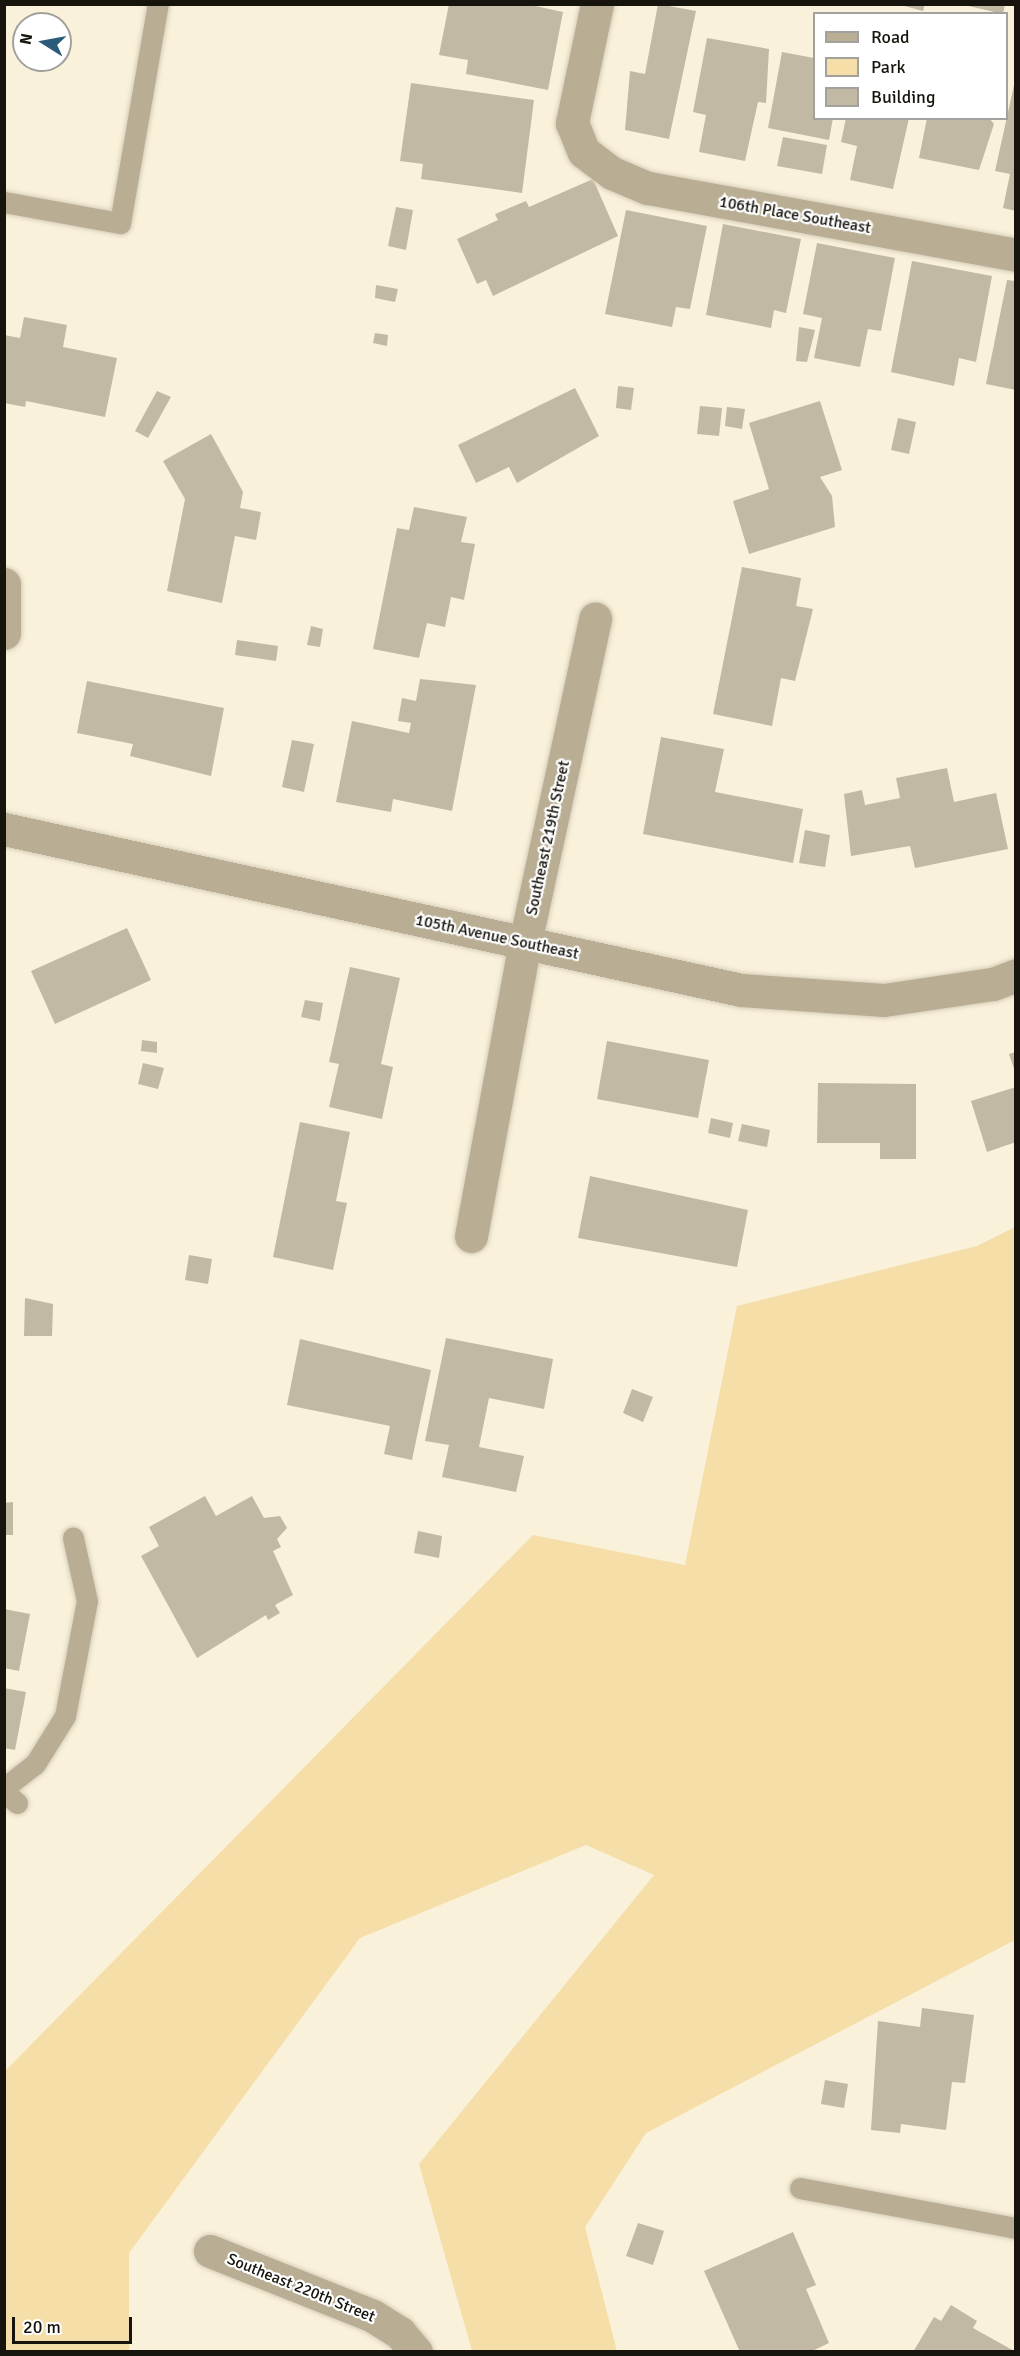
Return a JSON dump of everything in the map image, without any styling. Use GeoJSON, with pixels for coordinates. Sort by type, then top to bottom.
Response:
{"type":"FeatureCollection","features":[{"type":"Feature","properties":{"kind":"street","name":"106th Place Southeast"},"geometry":{"type":"LineString","coordinates":[[597,4],[572,123],[584,152],[612,174],[648,188],[1016,255]]}},
{"type":"Feature","properties":{"kind":"street"},"geometry":{"type":"LineString","coordinates":[[4,584],[4,633]]}},
{"type":"Feature","properties":{"kind":"street","name":"Southeast 219th Street"},"geometry":{"type":"LineString","coordinates":[[471,1236],[525,943],[595,618]]}},
{"type":"Feature","properties":{"kind":"street","name":"105th Avenue Southeast"},"geometry":{"type":"LineString","coordinates":[[4,829],[741,990],[818,998],[884,1000],[1004,979]]}},
{"type":"Feature","properties":{"kind":"street","name":"Southeast 220th Street"},"geometry":{"type":"LineString","coordinates":[[210,2252],[373,2316],[400,2332],[416,2352]]}},
{"type":"Feature","properties":{"kind":"lane"},"geometry":{"type":"LineString","coordinates":[[4,202],[120,223],[158,4]]}},
{"type":"Feature","properties":{"kind":"lane"},"geometry":{"type":"LineString","coordinates":[[9,1794],[35,1764],[65,1716],[87,1601],[73,1538]]}},
{"type":"Feature","properties":{"kind":"lane"},"geometry":{"type":"LineString","coordinates":[[800,2188],[1016,2228]]}},
{"type":"Feature","properties":{"kind":"green space"},"geometry":{"type":"Polygon","coordinates":[[[1015,1227],[1015,1940],[646,2133],[585,2227],[617,2351],[472,2351],[419,2164],[654,1875],[586,1845],[360,1938],[129,2253],[129,2351],[5,2351],[5,2071],[533,1535],[685,1565],[737,1306],[977,1246],[1015,1227]]]}},
{"type":"Feature","properties":{"kind":"building"},"geometry":{"type":"Polygon","coordinates":[[[449,4],[526,4],[563,12],[548,90],[466,74],[468,60],[439,55],[449,4]]]}},
{"type":"Feature","properties":{"kind":"building"},"geometry":{"type":"Polygon","coordinates":[[[658,4],[696,11],[669,139],[625,130],[630,71],[645,74],[658,4]]]}},
{"type":"Feature","properties":{"kind":"building"},"geometry":{"type":"Polygon","coordinates":[[[897,4],[925,4],[923,11],[897,4]]]}},
{"type":"Feature","properties":{"kind":"building"},"geometry":{"type":"Polygon","coordinates":[[[960,4],[1005,4],[1003,12],[960,4]]]}},
{"type":"Feature","properties":{"kind":"building"},"geometry":{"type":"Polygon","coordinates":[[[707,38],[769,49],[766,103],[758,102],[745,161],[699,152],[706,115],[693,112],[707,38]]]}},
{"type":"Feature","properties":{"kind":"building"},"geometry":{"type":"Polygon","coordinates":[[[782,52],[813,58],[813,120],[833,120],[829,140],[768,128],[782,52]]]}},
{"type":"Feature","properties":{"kind":"building"},"geometry":{"type":"Polygon","coordinates":[[[1016,76],[1016,211],[1003,208],[1010,174],[995,171],[1016,76]]]}},
{"type":"Feature","properties":{"kind":"building"},"geometry":{"type":"Polygon","coordinates":[[[411,83],[534,100],[522,193],[421,179],[423,164],[400,161],[411,83]]]}},
{"type":"Feature","properties":{"kind":"building"},"geometry":{"type":"Polygon","coordinates":[[[846,120],[909,120],[893,189],[850,180],[857,146],[841,142],[846,120]]]}},
{"type":"Feature","properties":{"kind":"building"},"geometry":{"type":"Polygon","coordinates":[[[927,120],[991,120],[994,124],[979,170],[919,158],[927,120]]]}},
{"type":"Feature","properties":{"kind":"building"},"geometry":{"type":"Polygon","coordinates":[[[783,137],[827,145],[822,174],[777,166],[783,137]]]}},
{"type":"Feature","properties":{"kind":"building"},"geometry":{"type":"Polygon","coordinates":[[[593,179],[618,236],[493,296],[486,280],[477,284],[457,239],[498,220],[495,214],[526,201],[529,207],[593,179]]]}},
{"type":"Feature","properties":{"kind":"building"},"geometry":{"type":"Polygon","coordinates":[[[396,207],[413,210],[406,250],[388,246],[396,207]]]}},
{"type":"Feature","properties":{"kind":"building"},"geometry":{"type":"Polygon","coordinates":[[[626,210],[707,226],[690,309],[676,307],[672,327],[605,314],[626,210]]]}},
{"type":"Feature","properties":{"kind":"building"},"geometry":{"type":"Polygon","coordinates":[[[723,224],[801,239],[786,313],[774,310],[771,328],[706,315],[723,224]]]}},
{"type":"Feature","properties":{"kind":"building"},"geometry":{"type":"Polygon","coordinates":[[[817,243],[895,258],[881,331],[868,329],[860,367],[814,358],[822,318],[803,314],[817,243]]]}},
{"type":"Feature","properties":{"kind":"building"},"geometry":{"type":"Polygon","coordinates":[[[912,261],[992,276],[976,362],[959,358],[954,386],[891,372],[912,261]]]}},
{"type":"Feature","properties":{"kind":"building"},"geometry":{"type":"Polygon","coordinates":[[[1007,280],[1016,281],[1016,390],[986,384],[1007,280]]]}},
{"type":"Feature","properties":{"kind":"building"},"geometry":{"type":"Polygon","coordinates":[[[376,285],[398,289],[395,302],[375,298],[376,285]]]}},
{"type":"Feature","properties":{"kind":"building"},"geometry":{"type":"Polygon","coordinates":[[[24,317],[67,325],[63,347],[117,358],[105,417],[26,401],[25,407],[4,403],[4,335],[20,338],[24,317]]]}},
{"type":"Feature","properties":{"kind":"building"},"geometry":{"type":"Polygon","coordinates":[[[799,327],[815,330],[807,362],[796,361],[799,327]]]}},
{"type":"Feature","properties":{"kind":"building"},"geometry":{"type":"Polygon","coordinates":[[[375,333],[388,335],[387,346],[373,343],[375,333]]]}},
{"type":"Feature","properties":{"kind":"building"},"geometry":{"type":"Polygon","coordinates":[[[618,386],[634,388],[631,410],[616,408],[618,386]]]}},
{"type":"Feature","properties":{"kind":"building"},"geometry":{"type":"Polygon","coordinates":[[[575,388],[599,436],[517,483],[509,467],[476,483],[458,445],[575,388]]]}},
{"type":"Feature","properties":{"kind":"building"},"geometry":{"type":"Polygon","coordinates":[[[157,391],[171,397],[148,438],[135,431],[157,391]]]}},
{"type":"Feature","properties":{"kind":"building"},"geometry":{"type":"Polygon","coordinates":[[[820,401],[842,470],[820,477],[832,496],[835,527],[749,554],[733,501],[769,489],[749,423],[820,401]]]}},
{"type":"Feature","properties":{"kind":"building"},"geometry":{"type":"Polygon","coordinates":[[[700,406],[722,408],[719,436],[697,434],[700,406]]]}},
{"type":"Feature","properties":{"kind":"building"},"geometry":{"type":"Polygon","coordinates":[[[727,407],[745,409],[742,429],[725,426],[727,407]]]}},
{"type":"Feature","properties":{"kind":"building"},"geometry":{"type":"Polygon","coordinates":[[[898,418],[916,422],[909,454],[891,450],[898,418]]]}},
{"type":"Feature","properties":{"kind":"building"},"geometry":{"type":"Polygon","coordinates":[[[211,434],[243,492],[240,508],[261,512],[256,540],[235,536],[222,603],[167,591],[185,499],[163,461],[211,434]]]}},
{"type":"Feature","properties":{"kind":"building"},"geometry":{"type":"Polygon","coordinates":[[[414,507],[467,517],[461,542],[475,544],[464,600],[451,597],[445,627],[427,623],[419,658],[373,649],[397,528],[409,530],[414,507]]]}},
{"type":"Feature","properties":{"kind":"building"},"geometry":{"type":"Polygon","coordinates":[[[742,567],[801,578],[796,606],[813,609],[795,681],[781,678],[772,726],[713,714],[742,567]]]}},
{"type":"Feature","properties":{"kind":"building"},"geometry":{"type":"Polygon","coordinates":[[[311,626],[323,629],[320,647],[307,645],[311,626]]]}},
{"type":"Feature","properties":{"kind":"building"},"geometry":{"type":"Polygon","coordinates":[[[237,640],[278,646],[276,661],[235,655],[237,640]]]}},
{"type":"Feature","properties":{"kind":"building"},"geometry":{"type":"Polygon","coordinates":[[[420,679],[476,685],[452,811],[393,799],[391,812],[336,802],[352,721],[409,733],[411,723],[398,721],[402,698],[416,701],[420,679]]]}},
{"type":"Feature","properties":{"kind":"building"},"geometry":{"type":"Polygon","coordinates":[[[87,681],[224,708],[211,776],[130,756],[133,744],[77,733],[87,681]]]}},
{"type":"Feature","properties":{"kind":"building"},"geometry":{"type":"Polygon","coordinates":[[[661,737],[724,749],[715,792],[803,809],[793,863],[643,834],[661,737]]]}},
{"type":"Feature","properties":{"kind":"building"},"geometry":{"type":"Polygon","coordinates":[[[292,740],[314,744],[304,792],[282,787],[292,740]]]}},
{"type":"Feature","properties":{"kind":"building"},"geometry":{"type":"Polygon","coordinates":[[[947,768],[954,802],[996,793],[1008,849],[915,868],[910,846],[851,856],[844,794],[862,790],[865,805],[900,798],[896,778],[947,768]]]}},
{"type":"Feature","properties":{"kind":"building"},"geometry":{"type":"Polygon","coordinates":[[[805,830],[830,835],[825,867],[799,863],[805,830]]]}},
{"type":"Feature","properties":{"kind":"building"},"geometry":{"type":"Polygon","coordinates":[[[127,928],[151,980],[55,1024],[31,971],[127,928]]]}},
{"type":"Feature","properties":{"kind":"building"},"geometry":{"type":"Polygon","coordinates":[[[350,967],[400,978],[381,1064],[393,1067],[382,1119],[329,1107],[339,1064],[329,1062],[350,967]]]}},
{"type":"Feature","properties":{"kind":"building"},"geometry":{"type":"Polygon","coordinates":[[[305,1000],[323,1003],[320,1021],[301,1017],[305,1000]]]}},
{"type":"Feature","properties":{"kind":"building"},"geometry":{"type":"Polygon","coordinates":[[[142,1040],[157,1042],[157,1053],[141,1051],[142,1040]]]}},
{"type":"Feature","properties":{"kind":"building"},"geometry":{"type":"Polygon","coordinates":[[[607,1041],[709,1060],[698,1118],[597,1099],[607,1041]]]}},
{"type":"Feature","properties":{"kind":"building"},"geometry":{"type":"Polygon","coordinates":[[[1016,1052],[1016,1072],[1015,1072],[1009,1054],[1016,1052]]]}},
{"type":"Feature","properties":{"kind":"building"},"geometry":{"type":"Polygon","coordinates":[[[143,1063],[164,1068],[158,1089],[138,1084],[143,1063]]]}},
{"type":"Feature","properties":{"kind":"building"},"geometry":{"type":"Polygon","coordinates":[[[818,1083],[916,1084],[916,1159],[880,1159],[880,1143],[817,1143],[818,1083]]]}},
{"type":"Feature","properties":{"kind":"building"},"geometry":{"type":"Polygon","coordinates":[[[1016,1087],[1016,1142],[987,1152],[971,1101],[1016,1087]]]}},
{"type":"Feature","properties":{"kind":"building"},"geometry":{"type":"Polygon","coordinates":[[[711,1118],[733,1123],[730,1138],[708,1133],[711,1118]]]}},
{"type":"Feature","properties":{"kind":"building"},"geometry":{"type":"Polygon","coordinates":[[[300,1122],[350,1132],[336,1201],[347,1203],[333,1270],[273,1257],[300,1122]]]}},
{"type":"Feature","properties":{"kind":"building"},"geometry":{"type":"Polygon","coordinates":[[[742,1124],[770,1130],[767,1147],[738,1141],[742,1124]]]}},
{"type":"Feature","properties":{"kind":"building"},"geometry":{"type":"Polygon","coordinates":[[[590,1176],[748,1210],[737,1267],[578,1238],[590,1176]]]}},
{"type":"Feature","properties":{"kind":"building"},"geometry":{"type":"Polygon","coordinates":[[[189,1255],[212,1259],[208,1284],[185,1280],[189,1255]]]}},
{"type":"Feature","properties":{"kind":"building"},"geometry":{"type":"Polygon","coordinates":[[[25,1298],[53,1304],[52,1336],[24,1336],[25,1298]]]}},
{"type":"Feature","properties":{"kind":"building"},"geometry":{"type":"Polygon","coordinates":[[[446,1338],[553,1359],[544,1409],[489,1398],[479,1447],[524,1456],[516,1492],[442,1477],[449,1445],[425,1441],[446,1338]]]}},
{"type":"Feature","properties":{"kind":"building"},"geometry":{"type":"Polygon","coordinates":[[[300,1339],[431,1370],[412,1460],[384,1454],[390,1426],[287,1405],[300,1339]]]}},
{"type":"Feature","properties":{"kind":"building"},"geometry":{"type":"Polygon","coordinates":[[[632,1389],[653,1397],[643,1422],[623,1413],[632,1389]]]}},
{"type":"Feature","properties":{"kind":"building"},"geometry":{"type":"Polygon","coordinates":[[[205,1496],[216,1516],[252,1496],[264,1518],[280,1516],[287,1528],[277,1539],[281,1547],[273,1551],[293,1595],[275,1605],[280,1613],[268,1620],[266,1615],[197,1658],[141,1556],[159,1546],[149,1527],[205,1496]]]}},
{"type":"Feature","properties":{"kind":"building"},"geometry":{"type":"Polygon","coordinates":[[[13,1502],[13,1535],[4,1535],[4,1503],[13,1502]]]}},
{"type":"Feature","properties":{"kind":"building"},"geometry":{"type":"Polygon","coordinates":[[[418,1531],[442,1536],[439,1558],[414,1553],[418,1531]]]}},
{"type":"Feature","properties":{"kind":"building"},"geometry":{"type":"Polygon","coordinates":[[[4,1609],[30,1614],[19,1671],[4,1668],[4,1609]]]}},
{"type":"Feature","properties":{"kind":"building"},"geometry":{"type":"Polygon","coordinates":[[[4,1688],[26,1692],[15,1750],[4,1748],[4,1688]]]}},
{"type":"Feature","properties":{"kind":"building"},"geometry":{"type":"Polygon","coordinates":[[[922,2008],[974,2015],[965,2083],[952,2082],[946,2130],[901,2124],[900,2133],[871,2130],[878,2021],[920,2027],[922,2008]]]}},
{"type":"Feature","properties":{"kind":"building"},"geometry":{"type":"Polygon","coordinates":[[[825,2080],[848,2084],[844,2108],[821,2104],[825,2080]]]}},
{"type":"Feature","properties":{"kind":"building"},"geometry":{"type":"Polygon","coordinates":[[[638,2223],[664,2231],[653,2265],[626,2256],[638,2223]]]}},
{"type":"Feature","properties":{"kind":"building"},"geometry":{"type":"Polygon","coordinates":[[[793,2232],[816,2285],[806,2289],[829,2343],[810,2352],[740,2352],[704,2271],[793,2232]]]}},
{"type":"Feature","properties":{"kind":"building"},"geometry":{"type":"Polygon","coordinates":[[[951,2305],[977,2321],[973,2328],[1016,2352],[913,2352],[934,2317],[941,2321],[951,2305]]]}}]}
